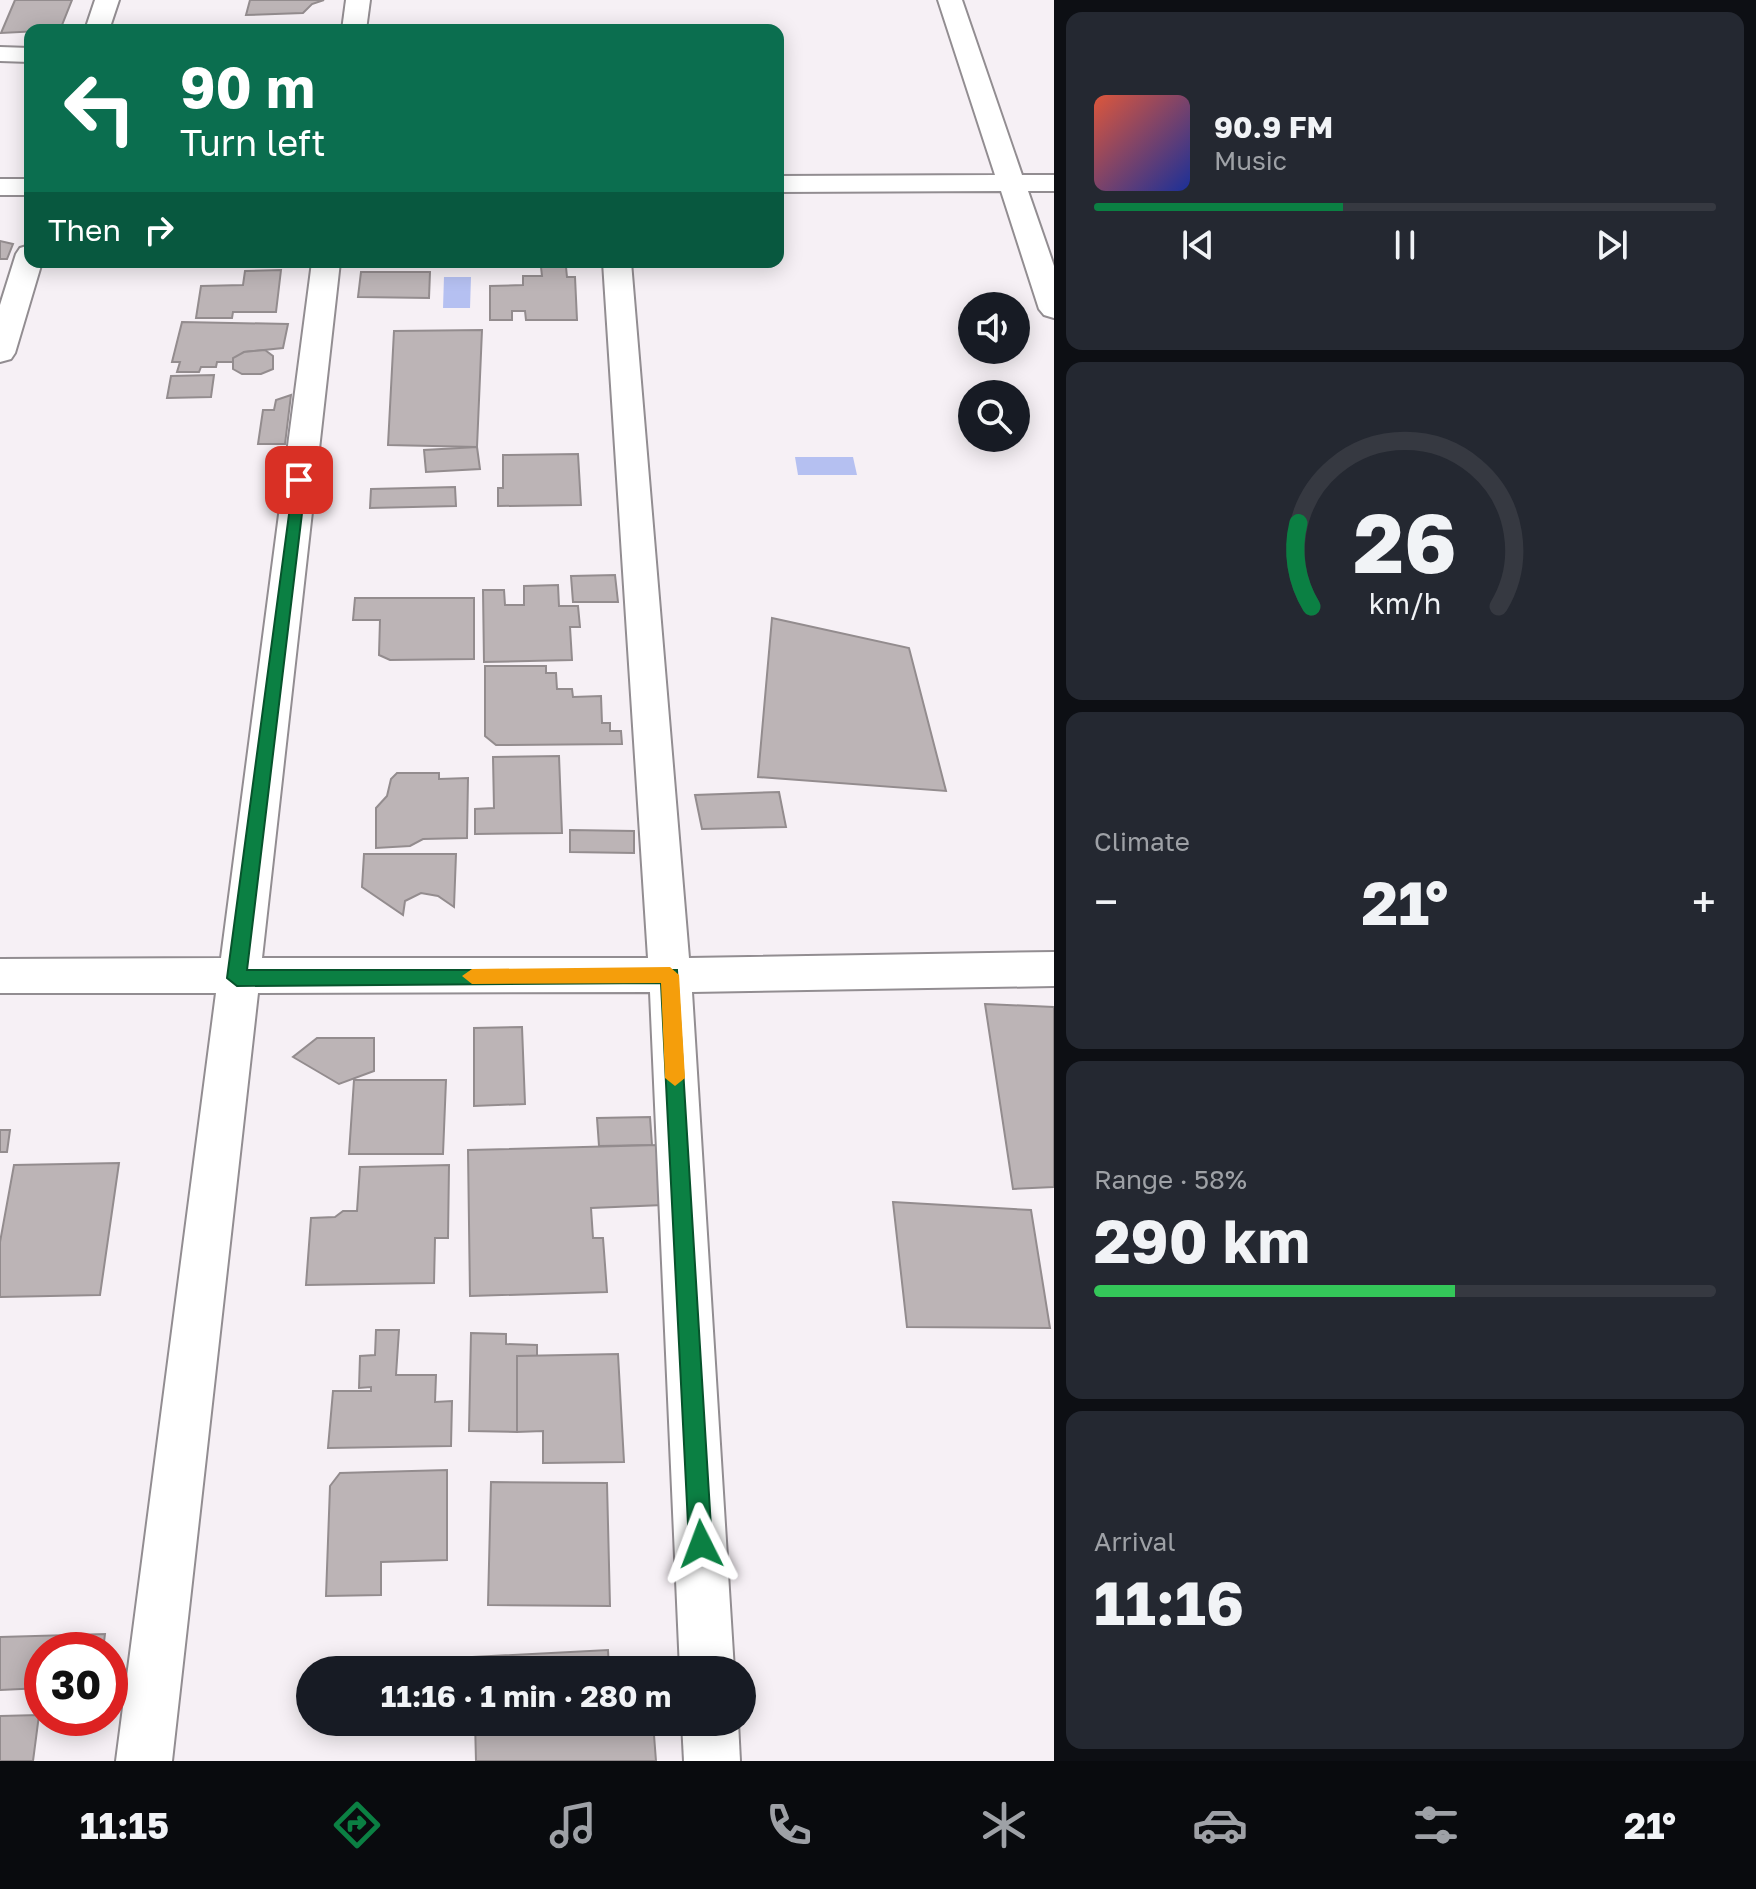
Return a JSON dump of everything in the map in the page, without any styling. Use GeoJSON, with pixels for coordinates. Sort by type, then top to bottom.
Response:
{"type":"FeatureCollection","features":[{"type":"Feature","properties":{"kind":"street"},"geometry":{"type":"LineString","coordinates":[[99,24],[107,0]]}},
{"type":"Feature","properties":{"kind":"street"},"geometry":{"type":"LineString","coordinates":[[355,24],[358,0]]}},
{"type":"Feature","properties":{"kind":"street"},"geometry":{"type":"LineString","coordinates":[[950,0],[1054,309]]}},
{"type":"Feature","properties":{"kind":"street"},"geometry":{"type":"LineString","coordinates":[[0,54],[24,55]]}},
{"type":"Feature","properties":{"kind":"street"},"geometry":{"type":"LineString","coordinates":[[784,184],[1054,183]]}},
{"type":"Feature","properties":{"kind":"street"},"geometry":{"type":"LineString","coordinates":[[0,187],[24,187]]}},
{"type":"Feature","properties":{"kind":"street"},"geometry":{"type":"LineString","coordinates":[[0,353],[5,318],[25,268]]}},
{"type":"Feature","properties":{"kind":"street"},"geometry":{"type":"LineString","coordinates":[[144,1761],[325,268]]}},
{"type":"Feature","properties":{"kind":"street"},"geometry":{"type":"LineString","coordinates":[[617,268],[670,975],[706,1656]]}},
{"type":"Feature","properties":{"kind":"street"},"geometry":{"type":"LineString","coordinates":[[0,976],[237,978],[1054,969]]}},
{"type":"Feature","properties":{"kind":"street"},"geometry":{"type":"LineString","coordinates":[[711,1736],[712,1761]]}},
{"type":"Feature","properties":{"kind":"water"},"geometry":{"type":"Polygon","coordinates":[[[444,277],[471,277],[470,308],[443,308],[444,277]]]}},
{"type":"Feature","properties":{"kind":"water"},"geometry":{"type":"Polygon","coordinates":[[[795,457],[853,457],[857,475],[798,475],[795,457]]]}},
{"type":"Feature","properties":{"kind":"building"},"geometry":{"type":"Polygon","coordinates":[[[15,0],[72,0],[62,24],[24,24],[24,32],[1,33],[15,0]]]}},
{"type":"Feature","properties":{"kind":"building"},"geometry":{"type":"Polygon","coordinates":[[[250,0],[324,0],[312,4],[303,13],[246,15],[250,0]]]}},
{"type":"Feature","properties":{"kind":"building"},"geometry":{"type":"Polygon","coordinates":[[[0,241],[13,244],[7,259],[0,259],[0,241]]]}},
{"type":"Feature","properties":{"kind":"building"},"geometry":{"type":"Polygon","coordinates":[[[541,268],[566,268],[567,277],[575,277],[577,320],[526,320],[525,311],[512,311],[512,320],[490,320],[490,286],[523,285],[523,276],[542,276],[541,268]]]}},
{"type":"Feature","properties":{"kind":"building"},"geometry":{"type":"Polygon","coordinates":[[[281,270],[276,312],[233,312],[232,318],[196,318],[201,286],[243,285],[245,271],[281,270]]]}},
{"type":"Feature","properties":{"kind":"building"},"geometry":{"type":"Polygon","coordinates":[[[361,272],[430,272],[429,298],[358,297],[361,272]]]}},
{"type":"Feature","properties":{"kind":"building"},"geometry":{"type":"Polygon","coordinates":[[[182,322],[288,324],[283,348],[244,352],[233,362],[217,362],[216,367],[201,367],[199,372],[177,372],[180,362],[172,362],[182,322]]]}},
{"type":"Feature","properties":{"kind":"building"},"geometry":{"type":"Polygon","coordinates":[[[482,330],[477,447],[388,445],[394,331],[482,330]]]}},
{"type":"Feature","properties":{"kind":"building"},"geometry":{"type":"Polygon","coordinates":[[[265,350],[273,356],[273,369],[261,374],[242,374],[233,369],[233,358],[244,352],[265,350]]]}},
{"type":"Feature","properties":{"kind":"building"},"geometry":{"type":"Polygon","coordinates":[[[214,375],[211,397],[167,398],[171,376],[214,375]]]}},
{"type":"Feature","properties":{"kind":"building"},"geometry":{"type":"Polygon","coordinates":[[[291,395],[285,444],[258,444],[263,410],[274,410],[276,400],[291,395]]]}},
{"type":"Feature","properties":{"kind":"building"},"geometry":{"type":"Polygon","coordinates":[[[477,447],[480,469],[426,472],[424,450],[477,447]]]}},
{"type":"Feature","properties":{"kind":"building"},"geometry":{"type":"Polygon","coordinates":[[[578,454],[581,505],[498,506],[498,488],[503,488],[503,455],[578,454]]]}},
{"type":"Feature","properties":{"kind":"building"},"geometry":{"type":"Polygon","coordinates":[[[455,487],[456,506],[370,508],[371,489],[455,487]]]}},
{"type":"Feature","properties":{"kind":"building"},"geometry":{"type":"Polygon","coordinates":[[[615,575],[618,602],[573,602],[571,576],[615,575]]]}},
{"type":"Feature","properties":{"kind":"building"},"geometry":{"type":"Polygon","coordinates":[[[558,585],[559,606],[578,606],[580,627],[570,627],[572,660],[484,662],[483,590],[504,590],[505,605],[524,605],[524,586],[558,585]]]}},
{"type":"Feature","properties":{"kind":"building"},"geometry":{"type":"Polygon","coordinates":[[[355,598],[474,598],[474,659],[390,660],[379,655],[380,620],[353,620],[355,598]]]}},
{"type":"Feature","properties":{"kind":"building"},"geometry":{"type":"Polygon","coordinates":[[[772,618],[909,648],[946,791],[758,777],[772,618]]]}},
{"type":"Feature","properties":{"kind":"building"},"geometry":{"type":"Polygon","coordinates":[[[485,666],[546,666],[546,673],[556,673],[557,689],[572,689],[573,697],[601,696],[602,723],[610,723],[610,731],[621,731],[622,744],[496,745],[485,736],[485,666]]]}},
{"type":"Feature","properties":{"kind":"building"},"geometry":{"type":"Polygon","coordinates":[[[559,756],[562,833],[475,834],[475,809],[494,808],[493,757],[559,756]]]}},
{"type":"Feature","properties":{"kind":"building"},"geometry":{"type":"Polygon","coordinates":[[[397,773],[439,773],[439,779],[468,778],[467,838],[423,839],[410,846],[376,848],[376,808],[387,796],[391,779],[397,773]]]}},
{"type":"Feature","properties":{"kind":"building"},"geometry":{"type":"Polygon","coordinates":[[[779,792],[786,827],[702,829],[695,795],[779,792]]]}},
{"type":"Feature","properties":{"kind":"building"},"geometry":{"type":"Polygon","coordinates":[[[570,830],[634,831],[634,853],[570,852],[570,830]]]}},
{"type":"Feature","properties":{"kind":"building"},"geometry":{"type":"Polygon","coordinates":[[[364,854],[456,854],[454,907],[438,896],[421,893],[405,901],[403,915],[362,887],[364,854]]]}},
{"type":"Feature","properties":{"kind":"building"},"geometry":{"type":"Polygon","coordinates":[[[985,1004],[1054,1007],[1054,1187],[1013,1189],[985,1004]]]}},
{"type":"Feature","properties":{"kind":"building"},"geometry":{"type":"Polygon","coordinates":[[[522,1027],[525,1104],[474,1106],[474,1028],[522,1027]]]}},
{"type":"Feature","properties":{"kind":"building"},"geometry":{"type":"Polygon","coordinates":[[[317,1038],[374,1038],[374,1071],[339,1084],[293,1057],[317,1038]]]}},
{"type":"Feature","properties":{"kind":"building"},"geometry":{"type":"Polygon","coordinates":[[[354,1080],[446,1080],[443,1154],[349,1154],[354,1080]]]}},
{"type":"Feature","properties":{"kind":"building"},"geometry":{"type":"Polygon","coordinates":[[[650,1117],[652,1145],[599,1146],[597,1118],[650,1117]]]}},
{"type":"Feature","properties":{"kind":"building"},"geometry":{"type":"Polygon","coordinates":[[[0,1130],[10,1130],[7,1152],[0,1152],[0,1130]]]}},
{"type":"Feature","properties":{"kind":"building"},"geometry":{"type":"Polygon","coordinates":[[[658,1145],[663,1205],[591,1208],[593,1238],[603,1238],[607,1292],[470,1296],[468,1150],[658,1145]]]}},
{"type":"Feature","properties":{"kind":"building"},"geometry":{"type":"Polygon","coordinates":[[[119,1163],[100,1295],[0,1297],[0,1242],[14,1165],[119,1163]]]}},
{"type":"Feature","properties":{"kind":"building"},"geometry":{"type":"Polygon","coordinates":[[[449,1165],[448,1238],[435,1238],[434,1283],[306,1285],[311,1218],[335,1217],[343,1211],[357,1211],[360,1167],[449,1165]]]}},
{"type":"Feature","properties":{"kind":"building"},"geometry":{"type":"Polygon","coordinates":[[[893,1202],[1031,1210],[1050,1328],[907,1327],[893,1202]]]}},
{"type":"Feature","properties":{"kind":"building"},"geometry":{"type":"Polygon","coordinates":[[[376,1330],[399,1330],[396,1375],[436,1375],[435,1402],[452,1401],[451,1446],[328,1448],[333,1391],[371,1391],[371,1387],[359,1388],[360,1356],[375,1355],[376,1330]]]}},
{"type":"Feature","properties":{"kind":"building"},"geometry":{"type":"Polygon","coordinates":[[[471,1333],[506,1334],[506,1344],[537,1345],[537,1356],[517,1356],[517,1432],[469,1431],[471,1333]]]}},
{"type":"Feature","properties":{"kind":"building"},"geometry":{"type":"Polygon","coordinates":[[[618,1354],[624,1462],[543,1463],[543,1431],[517,1432],[517,1356],[618,1354]]]}},
{"type":"Feature","properties":{"kind":"building"},"geometry":{"type":"Polygon","coordinates":[[[447,1470],[447,1560],[381,1562],[381,1595],[326,1596],[330,1486],[340,1473],[447,1470]]]}},
{"type":"Feature","properties":{"kind":"building"},"geometry":{"type":"Polygon","coordinates":[[[491,1482],[607,1483],[610,1606],[488,1605],[491,1482]]]}},
{"type":"Feature","properties":{"kind":"building"},"geometry":{"type":"Polygon","coordinates":[[[24,1636],[24,1689],[0,1690],[0,1637],[24,1636]]]}},
{"type":"Feature","properties":{"kind":"building"},"geometry":{"type":"Polygon","coordinates":[[[608,1650],[608,1656],[492,1656],[608,1650]]]}},
{"type":"Feature","properties":{"kind":"building"},"geometry":{"type":"Polygon","coordinates":[[[24,1715],[24,1736],[36,1736],[33,1761],[0,1761],[0,1716],[24,1715]]]}},
{"type":"Feature","properties":{"kind":"building"},"geometry":{"type":"Polygon","coordinates":[[[475,1736],[654,1736],[656,1761],[476,1761],[475,1736]]]}},
{"type":"Feature","properties":{"kind":"slow traffic"},"geometry":{"type":"LineString","coordinates":[[472,976],[670,975],[675,1078]]}},
{"type":"Feature","properties":{"kind":"route"},"geometry":{"type":"LineString","coordinates":[[299,480],[237,978],[670,975],[701,1544]]}}]}
